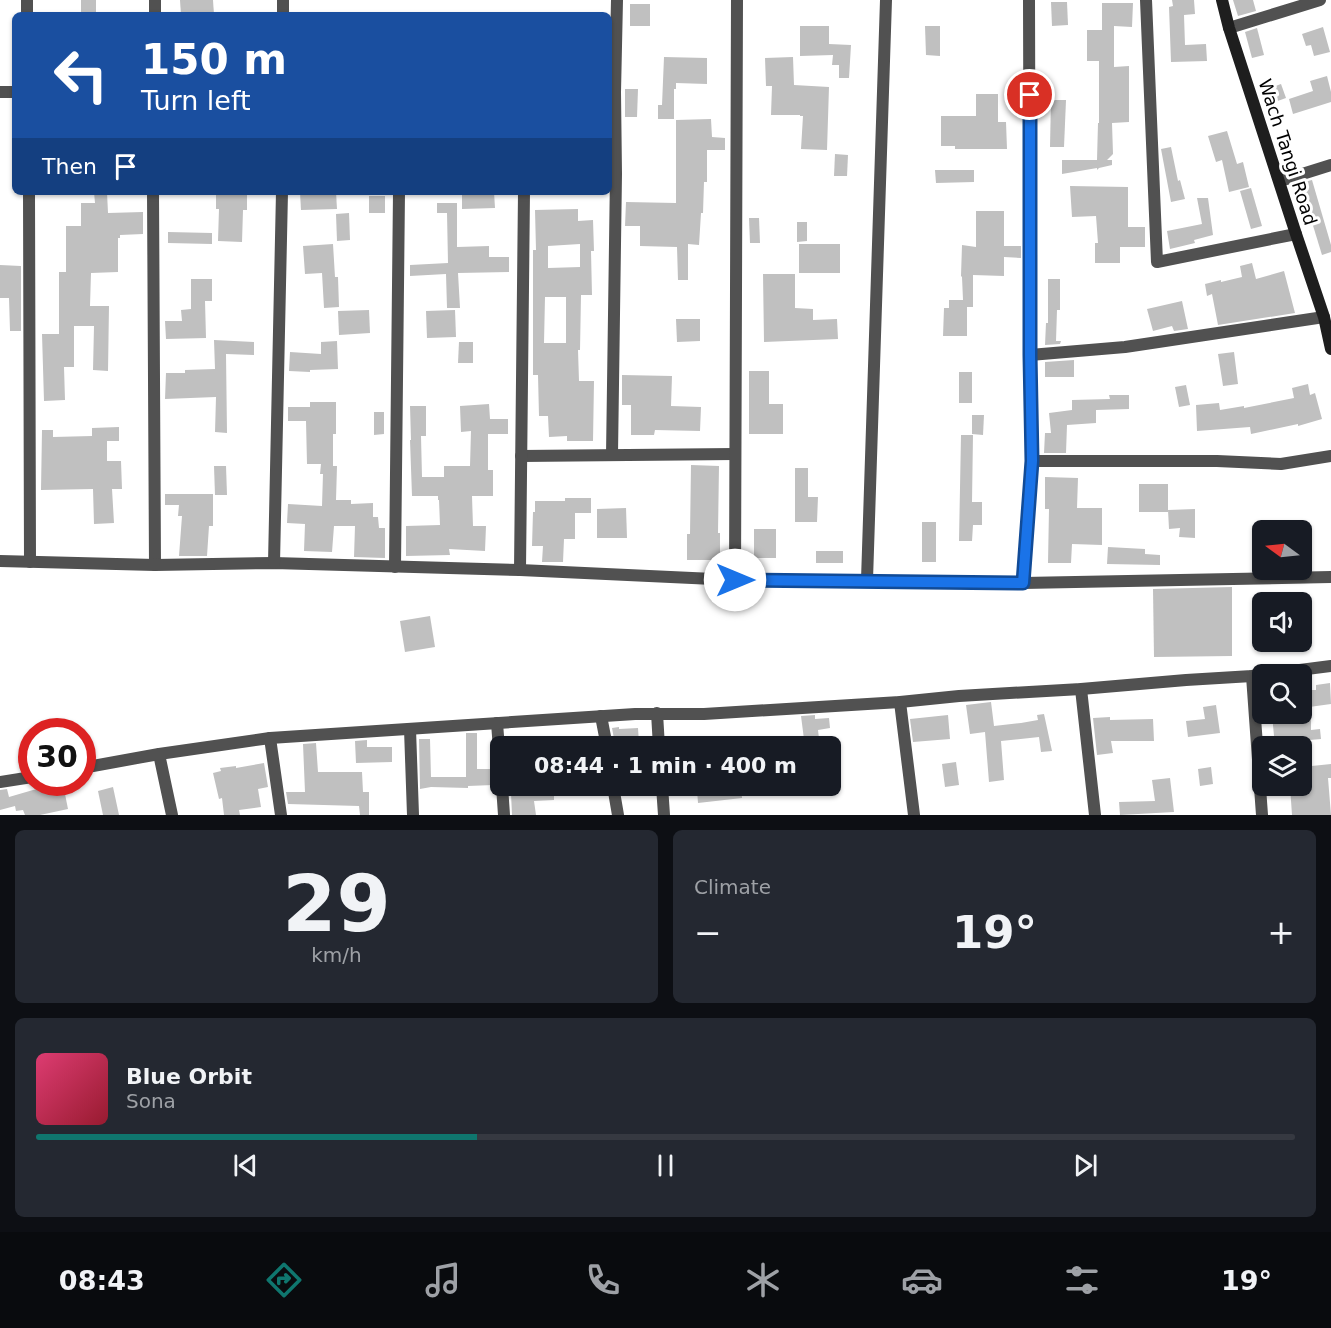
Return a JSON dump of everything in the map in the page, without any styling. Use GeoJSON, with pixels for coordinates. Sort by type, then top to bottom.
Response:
{"type":"FeatureCollection","features":[{"type":"Feature","properties":{"kind":"main road","name":"Wach Tangi Road"},"geometry":{"type":"LineString","coordinates":[[1222,0],[1229,28],[1324,317],[1331,349]]}},
{"type":"Feature","properties":{"kind":"street"},"geometry":{"type":"LineString","coordinates":[[612,455],[612,174],[618,0]]}},
{"type":"Feature","properties":{"kind":"street"},"geometry":{"type":"LineString","coordinates":[[735,580],[737,0]]}},
{"type":"Feature","properties":{"kind":"street"},"geometry":{"type":"LineString","coordinates":[[867,580],[886,0]]}},
{"type":"Feature","properties":{"kind":"street"},"geometry":{"type":"LineString","coordinates":[[1023,583],[1032,461],[1029,0]]}},
{"type":"Feature","properties":{"kind":"street"},"geometry":{"type":"LineString","coordinates":[[1146,0],[1157,262],[1296,234]]}},
{"type":"Feature","properties":{"kind":"street"},"geometry":{"type":"LineString","coordinates":[[1229,28],[1320,0]]}},
{"type":"Feature","properties":{"kind":"street"},"geometry":{"type":"LineString","coordinates":[[1280,181],[1331,165]]}},
{"type":"Feature","properties":{"kind":"street"},"geometry":{"type":"LineString","coordinates":[[29,195],[30,562]]}},
{"type":"Feature","properties":{"kind":"street"},"geometry":{"type":"LineString","coordinates":[[153,195],[155,565]]}},
{"type":"Feature","properties":{"kind":"street"},"geometry":{"type":"LineString","coordinates":[[274,563],[282,195]]}},
{"type":"Feature","properties":{"kind":"street"},"geometry":{"type":"LineString","coordinates":[[395,567],[399,195]]}},
{"type":"Feature","properties":{"kind":"street"},"geometry":{"type":"LineString","coordinates":[[519,570],[524,195]]}},
{"type":"Feature","properties":{"kind":"street"},"geometry":{"type":"LineString","coordinates":[[1030,355],[1125,346],[1324,317]]}},
{"type":"Feature","properties":{"kind":"street"},"geometry":{"type":"LineString","coordinates":[[521,456],[735,454]]}},
{"type":"Feature","properties":{"kind":"street"},"geometry":{"type":"LineString","coordinates":[[1032,461],[1217,461],[1281,464],[1331,456]]}},
{"type":"Feature","properties":{"kind":"street"},"geometry":{"type":"LineString","coordinates":[[0,561],[155,565],[274,563],[519,570],[735,580],[1023,583],[1331,577]]}},
{"type":"Feature","properties":{"kind":"street"},"geometry":{"type":"LineString","coordinates":[[1312,668],[1331,666]]}},
{"type":"Feature","properties":{"kind":"street"},"geometry":{"type":"LineString","coordinates":[[96,765],[270,738],[602,716],[704,714],[900,702],[1252,676]]}},
{"type":"Feature","properties":{"kind":"street"},"geometry":{"type":"LineString","coordinates":[[1081,689],[1095,815]]}},
{"type":"Feature","properties":{"kind":"street"},"geometry":{"type":"LineString","coordinates":[[900,702],[914,815]]}},
{"type":"Feature","properties":{"kind":"street"},"geometry":{"type":"LineString","coordinates":[[657,714],[658,736]]}},
{"type":"Feature","properties":{"kind":"street"},"geometry":{"type":"LineString","coordinates":[[602,716],[605,736]]}},
{"type":"Feature","properties":{"kind":"street"},"geometry":{"type":"LineString","coordinates":[[497,723],[498,736]]}},
{"type":"Feature","properties":{"kind":"street"},"geometry":{"type":"LineString","coordinates":[[1255,724],[1262,815]]}},
{"type":"Feature","properties":{"kind":"street"},"geometry":{"type":"LineString","coordinates":[[410,729],[413,815]]}},
{"type":"Feature","properties":{"kind":"street"},"geometry":{"type":"LineString","coordinates":[[270,738],[281,815]]}},
{"type":"Feature","properties":{"kind":"street"},"geometry":{"type":"LineString","coordinates":[[159,754],[172,815]]}},
{"type":"Feature","properties":{"kind":"street"},"geometry":{"type":"LineString","coordinates":[[0,782],[18,779]]}},
{"type":"Feature","properties":{"kind":"street"},"geometry":{"type":"LineString","coordinates":[[503,796],[504,815]]}},
{"type":"Feature","properties":{"kind":"street"},"geometry":{"type":"LineString","coordinates":[[615,796],[618,815]]}},
{"type":"Feature","properties":{"kind":"street"},"geometry":{"type":"LineString","coordinates":[[663,796],[664,815]]}},
{"type":"Feature","properties":{"kind":"building"},"geometry":{"type":"Polygon","coordinates":[[[81,0],[96,0],[96,12],[81,12],[81,0]]]}},
{"type":"Feature","properties":{"kind":"building"},"geometry":{"type":"Polygon","coordinates":[[[180,0],[213,0],[214,12],[181,12],[180,0]]]}},
{"type":"Feature","properties":{"kind":"building"},"geometry":{"type":"Polygon","coordinates":[[[1172,0],[1194,0],[1195,14],[1184,15],[1185,45],[1206,44],[1207,61],[1171,62],[1169,7],[1173,6],[1172,0]]]}},
{"type":"Feature","properties":{"kind":"building"},"geometry":{"type":"Polygon","coordinates":[[[1233,0],[1253,0],[1256,11],[1238,16],[1233,0]]]}},
{"type":"Feature","properties":{"kind":"building"},"geometry":{"type":"Polygon","coordinates":[[[1051,2],[1067,2],[1068,25],[1052,26],[1051,2]]]}},
{"type":"Feature","properties":{"kind":"building"},"geometry":{"type":"Polygon","coordinates":[[[1102,3],[1133,3],[1132,27],[1114,26],[1114,67],[1129,66],[1129,122],[1112,123],[1113,154],[1107,160],[1112,160],[1112,165],[1097,170],[1097,168],[1062,174],[1062,160],[1097,160],[1099,61],[1087,61],[1087,30],[1102,30],[1102,3]]]}},
{"type":"Feature","properties":{"kind":"building"},"geometry":{"type":"Polygon","coordinates":[[[630,4],[650,4],[650,26],[630,26],[630,4]]]}},
{"type":"Feature","properties":{"kind":"building"},"geometry":{"type":"Polygon","coordinates":[[[800,26],[829,26],[829,44],[851,45],[849,78],[839,78],[839,65],[832,65],[833,55],[800,56],[800,26]]]}},
{"type":"Feature","properties":{"kind":"building"},"geometry":{"type":"Polygon","coordinates":[[[925,26],[940,26],[940,56],[926,55],[925,26]]]}},
{"type":"Feature","properties":{"kind":"building"},"geometry":{"type":"Polygon","coordinates":[[[1323,27],[1330,52],[1314,56],[1311,45],[1306,46],[1302,34],[1323,27]]]}},
{"type":"Feature","properties":{"kind":"building"},"geometry":{"type":"Polygon","coordinates":[[[1257,28],[1264,55],[1252,58],[1245,32],[1257,28]]]}},
{"type":"Feature","properties":{"kind":"building"},"geometry":{"type":"Polygon","coordinates":[[[664,57],[707,58],[707,84],[676,83],[674,119],[658,119],[658,105],[662,105],[664,57]]]}},
{"type":"Feature","properties":{"kind":"building"},"geometry":{"type":"Polygon","coordinates":[[[793,57],[794,85],[829,87],[827,150],[801,149],[803,116],[771,115],[772,86],[766,86],[765,58],[793,57]]]}},
{"type":"Feature","properties":{"kind":"building"},"geometry":{"type":"Polygon","coordinates":[[[1327,76],[1331,102],[1293,114],[1289,99],[1313,91],[1310,81],[1327,76]]]}},
{"type":"Feature","properties":{"kind":"building"},"geometry":{"type":"Polygon","coordinates":[[[1281,84],[1286,98],[1269,104],[1264,90],[1281,84]]]}},
{"type":"Feature","properties":{"kind":"building"},"geometry":{"type":"Polygon","coordinates":[[[625,89],[638,89],[637,117],[625,117],[625,89]]]}},
{"type":"Feature","properties":{"kind":"building"},"geometry":{"type":"Polygon","coordinates":[[[976,94],[998,94],[998,122],[1006,122],[1007,149],[955,149],[955,146],[941,146],[941,116],[976,116],[976,94]]]}},
{"type":"Feature","properties":{"kind":"building"},"geometry":{"type":"Polygon","coordinates":[[[1051,100],[1066,100],[1064,147],[1050,147],[1051,100]]]}},
{"type":"Feature","properties":{"kind":"building"},"geometry":{"type":"Polygon","coordinates":[[[711,119],[712,137],[725,138],[725,150],[707,150],[707,182],[704,182],[699,245],[688,244],[688,280],[678,280],[677,247],[640,246],[640,226],[625,226],[626,202],[676,203],[676,120],[711,119]]]}},
{"type":"Feature","properties":{"kind":"building"},"geometry":{"type":"Polygon","coordinates":[[[1227,131],[1237,164],[1243,162],[1249,187],[1229,192],[1222,160],[1216,162],[1208,136],[1227,131]]]}},
{"type":"Feature","properties":{"kind":"building"},"geometry":{"type":"Polygon","coordinates":[[[1171,147],[1178,181],[1180,180],[1185,199],[1171,202],[1161,149],[1171,147]]]}},
{"type":"Feature","properties":{"kind":"building"},"geometry":{"type":"Polygon","coordinates":[[[835,154],[848,155],[847,176],[834,176],[835,154]]]}},
{"type":"Feature","properties":{"kind":"building"},"geometry":{"type":"Polygon","coordinates":[[[935,170],[974,170],[974,182],[936,183],[935,170]]]}},
{"type":"Feature","properties":{"kind":"building"},"geometry":{"type":"Polygon","coordinates":[[[1312,180],[1331,245],[1331,252],[1322,255],[1300,183],[1312,180]]]}},
{"type":"Feature","properties":{"kind":"building"},"geometry":{"type":"Polygon","coordinates":[[[1070,186],[1128,187],[1128,227],[1145,227],[1145,247],[1120,247],[1120,263],[1095,263],[1095,243],[1098,243],[1096,216],[1072,217],[1070,186]]]}},
{"type":"Feature","properties":{"kind":"building"},"geometry":{"type":"Polygon","coordinates":[[[1251,188],[1262,226],[1251,229],[1240,191],[1251,188]]]}},
{"type":"Feature","properties":{"kind":"building"},"geometry":{"type":"Polygon","coordinates":[[[94,195],[107,195],[108,213],[143,212],[143,234],[120,235],[118,238],[118,272],[91,273],[90,306],[109,306],[108,371],[93,370],[94,326],[74,326],[74,367],[64,367],[65,400],[44,401],[42,334],[59,334],[59,272],[66,272],[66,226],[81,226],[81,203],[95,203],[94,195]]]}},
{"type":"Feature","properties":{"kind":"building"},"geometry":{"type":"Polygon","coordinates":[[[216,195],[247,195],[247,210],[243,210],[242,242],[218,241],[219,209],[216,209],[216,195]]]}},
{"type":"Feature","properties":{"kind":"building"},"geometry":{"type":"Polygon","coordinates":[[[300,195],[336,195],[337,209],[301,210],[300,195]]]}},
{"type":"Feature","properties":{"kind":"building"},"geometry":{"type":"Polygon","coordinates":[[[462,195],[494,195],[495,208],[462,209],[462,195]]]}},
{"type":"Feature","properties":{"kind":"building"},"geometry":{"type":"Polygon","coordinates":[[[369,196],[385,196],[385,213],[369,213],[369,196]]]}},
{"type":"Feature","properties":{"kind":"building"},"geometry":{"type":"Polygon","coordinates":[[[1197,198],[1208,198],[1213,235],[1194,240],[1195,243],[1170,249],[1167,231],[1202,224],[1197,198]]]}},
{"type":"Feature","properties":{"kind":"building"},"geometry":{"type":"Polygon","coordinates":[[[437,203],[457,203],[457,247],[489,246],[489,257],[509,257],[509,272],[458,273],[460,308],[447,308],[446,274],[410,276],[410,265],[448,263],[447,213],[437,213],[437,203]]]}},
{"type":"Feature","properties":{"kind":"building"},"geometry":{"type":"Polygon","coordinates":[[[578,209],[578,221],[593,220],[592,295],[581,295],[580,350],[578,350],[579,381],[594,381],[593,441],[567,441],[567,436],[549,437],[548,416],[539,416],[538,375],[533,375],[535,210],[578,209]],[[580,244],[548,246],[548,268],[580,267],[580,244]],[[545,297],[544,343],[566,343],[566,297],[545,297]]]}},
{"type":"Feature","properties":{"kind":"building"},"geometry":{"type":"Polygon","coordinates":[[[976,211],[1004,211],[1004,246],[1021,246],[1021,258],[1004,257],[1004,276],[973,275],[973,307],[967,307],[967,336],[943,336],[944,308],[949,308],[949,300],[963,300],[962,245],[976,247],[976,211]]]}},
{"type":"Feature","properties":{"kind":"building"},"geometry":{"type":"Polygon","coordinates":[[[349,213],[350,240],[337,241],[336,214],[349,213]]]}},
{"type":"Feature","properties":{"kind":"building"},"geometry":{"type":"Polygon","coordinates":[[[749,218],[759,218],[760,243],[750,243],[749,218]]]}},
{"type":"Feature","properties":{"kind":"building"},"geometry":{"type":"Polygon","coordinates":[[[797,222],[807,222],[807,241],[797,242],[797,222]]]}},
{"type":"Feature","properties":{"kind":"building"},"geometry":{"type":"Polygon","coordinates":[[[168,232],[212,233],[212,244],[168,243],[168,232]]]}},
{"type":"Feature","properties":{"kind":"building"},"geometry":{"type":"Polygon","coordinates":[[[333,244],[335,277],[338,277],[339,307],[324,308],[322,273],[305,274],[303,246],[333,244]]]}},
{"type":"Feature","properties":{"kind":"building"},"geometry":{"type":"Polygon","coordinates":[[[799,244],[840,244],[840,273],[799,273],[799,244]]]}},
{"type":"Feature","properties":{"kind":"building"},"geometry":{"type":"Polygon","coordinates":[[[1252,263],[1256,279],[1284,271],[1295,313],[1218,325],[1212,294],[1207,296],[1205,284],[1242,277],[1240,266],[1252,263]]]}},
{"type":"Feature","properties":{"kind":"building"},"geometry":{"type":"Polygon","coordinates":[[[0,265],[21,266],[21,331],[10,331],[9,298],[0,298],[0,265]]]}},
{"type":"Feature","properties":{"kind":"building"},"geometry":{"type":"Polygon","coordinates":[[[763,274],[795,274],[795,308],[813,309],[813,320],[837,319],[838,339],[764,342],[763,274]]]}},
{"type":"Feature","properties":{"kind":"building"},"geometry":{"type":"Polygon","coordinates":[[[191,279],[212,279],[212,301],[205,301],[206,338],[166,339],[165,321],[182,321],[181,310],[191,309],[191,279]]]}},
{"type":"Feature","properties":{"kind":"building"},"geometry":{"type":"Polygon","coordinates":[[[1048,279],[1060,279],[1060,310],[1057,310],[1056,341],[1061,341],[1060,344],[1045,345],[1046,323],[1048,323],[1048,279]]]}},
{"type":"Feature","properties":{"kind":"building"},"geometry":{"type":"Polygon","coordinates":[[[1182,301],[1188,329],[1174,331],[1172,326],[1153,331],[1147,309],[1182,301]]]}},
{"type":"Feature","properties":{"kind":"building"},"geometry":{"type":"Polygon","coordinates":[[[369,310],[370,333],[339,335],[338,311],[369,310]]]}},
{"type":"Feature","properties":{"kind":"building"},"geometry":{"type":"Polygon","coordinates":[[[455,310],[456,337],[427,338],[426,311],[455,310]]]}},
{"type":"Feature","properties":{"kind":"building"},"geometry":{"type":"Polygon","coordinates":[[[676,319],[700,319],[700,341],[677,342],[676,319]]]}},
{"type":"Feature","properties":{"kind":"building"},"geometry":{"type":"Polygon","coordinates":[[[214,340],[254,342],[254,355],[226,354],[227,433],[215,432],[216,397],[165,399],[166,373],[215,369],[214,340]]]}},
{"type":"Feature","properties":{"kind":"building"},"geometry":{"type":"Polygon","coordinates":[[[337,341],[338,369],[310,370],[310,372],[289,371],[290,352],[321,354],[321,342],[337,341]]]}},
{"type":"Feature","properties":{"kind":"building"},"geometry":{"type":"Polygon","coordinates":[[[459,342],[473,342],[473,363],[458,363],[459,342]]]}},
{"type":"Feature","properties":{"kind":"building"},"geometry":{"type":"Polygon","coordinates":[[[1234,352],[1238,384],[1223,386],[1218,354],[1234,352]]]}},
{"type":"Feature","properties":{"kind":"building"},"geometry":{"type":"Polygon","coordinates":[[[1074,360],[1074,377],[1045,377],[1045,362],[1074,360]]]}},
{"type":"Feature","properties":{"kind":"building"},"geometry":{"type":"Polygon","coordinates":[[[749,371],[769,371],[769,404],[783,404],[783,434],[749,434],[749,371]]]}},
{"type":"Feature","properties":{"kind":"building"},"geometry":{"type":"Polygon","coordinates":[[[959,372],[972,372],[972,403],[959,403],[959,372]]]}},
{"type":"Feature","properties":{"kind":"building"},"geometry":{"type":"Polygon","coordinates":[[[622,375],[672,376],[671,406],[701,407],[700,431],[655,430],[654,435],[631,435],[631,405],[622,405],[622,375]]]}},
{"type":"Feature","properties":{"kind":"building"},"geometry":{"type":"Polygon","coordinates":[[[1308,384],[1310,395],[1315,393],[1322,419],[1298,426],[1298,424],[1251,434],[1250,427],[1197,431],[1196,405],[1219,403],[1220,410],[1244,406],[1244,408],[1294,398],[1292,388],[1308,384]]]}},
{"type":"Feature","properties":{"kind":"building"},"geometry":{"type":"Polygon","coordinates":[[[1186,385],[1190,405],[1179,407],[1175,387],[1186,385]]]}},
{"type":"Feature","properties":{"kind":"building"},"geometry":{"type":"Polygon","coordinates":[[[1109,395],[1129,395],[1129,409],[1096,410],[1096,423],[1067,425],[1066,453],[1044,453],[1045,433],[1051,433],[1049,413],[1072,410],[1072,400],[1110,399],[1109,395]]]}},
{"type":"Feature","properties":{"kind":"building"},"geometry":{"type":"Polygon","coordinates":[[[310,402],[336,402],[333,466],[337,466],[336,500],[351,500],[351,504],[373,503],[373,517],[378,517],[379,528],[385,528],[385,558],[354,557],[355,526],[334,526],[332,552],[304,551],[305,524],[287,523],[288,504],[322,506],[321,464],[307,464],[306,421],[288,421],[288,407],[310,407],[310,402]]]}},
{"type":"Feature","properties":{"kind":"building"},"geometry":{"type":"Polygon","coordinates":[[[489,404],[490,419],[508,419],[508,434],[488,434],[488,470],[493,470],[493,496],[472,496],[473,526],[486,526],[485,551],[449,549],[450,555],[406,556],[406,526],[440,525],[438,496],[412,496],[410,406],[426,406],[426,436],[421,436],[422,477],[444,477],[444,466],[470,466],[471,431],[461,432],[460,406],[489,404]]]}},
{"type":"Feature","properties":{"kind":"building"},"geometry":{"type":"Polygon","coordinates":[[[374,412],[384,412],[384,434],[374,435],[374,412]]]}},
{"type":"Feature","properties":{"kind":"building"},"geometry":{"type":"Polygon","coordinates":[[[972,415],[984,415],[983,435],[972,434],[972,415]]]}},
{"type":"Feature","properties":{"kind":"building"},"geometry":{"type":"Polygon","coordinates":[[[119,427],[119,441],[107,441],[107,461],[121,461],[122,489],[112,489],[114,523],[94,524],[93,489],[41,490],[42,430],[53,430],[53,437],[92,436],[92,428],[119,427]]]}},
{"type":"Feature","properties":{"kind":"building"},"geometry":{"type":"Polygon","coordinates":[[[961,435],[973,435],[972,502],[982,502],[982,525],[973,525],[972,541],[959,541],[961,435]]]}},
{"type":"Feature","properties":{"kind":"building"},"geometry":{"type":"Polygon","coordinates":[[[691,465],[719,466],[720,560],[687,560],[687,534],[690,534],[691,465]]]}},
{"type":"Feature","properties":{"kind":"building"},"geometry":{"type":"Polygon","coordinates":[[[214,466],[226,466],[227,495],[215,495],[214,466]]]}},
{"type":"Feature","properties":{"kind":"building"},"geometry":{"type":"Polygon","coordinates":[[[795,468],[808,468],[808,497],[818,497],[817,522],[795,522],[795,468]]]}},
{"type":"Feature","properties":{"kind":"building"},"geometry":{"type":"Polygon","coordinates":[[[1045,477],[1078,478],[1077,508],[1102,508],[1102,545],[1072,544],[1071,563],[1048,563],[1049,509],[1045,509],[1045,477]]]}},
{"type":"Feature","properties":{"kind":"building"},"geometry":{"type":"Polygon","coordinates":[[[1139,484],[1168,484],[1168,512],[1139,512],[1139,484]]]}},
{"type":"Feature","properties":{"kind":"building"},"geometry":{"type":"Polygon","coordinates":[[[165,494],[213,494],[213,526],[209,526],[207,556],[179,556],[182,516],[178,516],[179,505],[165,505],[165,494]]]}},
{"type":"Feature","properties":{"kind":"building"},"geometry":{"type":"Polygon","coordinates":[[[565,498],[591,498],[591,513],[575,513],[575,539],[564,539],[563,562],[542,562],[543,546],[532,546],[535,501],[565,501],[565,498]]]}},
{"type":"Feature","properties":{"kind":"building"},"geometry":{"type":"Polygon","coordinates":[[[626,508],[627,538],[597,538],[597,509],[626,508]]]}},
{"type":"Feature","properties":{"kind":"building"},"geometry":{"type":"Polygon","coordinates":[[[1195,509],[1195,538],[1179,537],[1180,528],[1169,529],[1168,510],[1195,509]]]}},
{"type":"Feature","properties":{"kind":"building"},"geometry":{"type":"Polygon","coordinates":[[[922,522],[936,522],[936,562],[922,562],[922,522]]]}},
{"type":"Feature","properties":{"kind":"building"},"geometry":{"type":"Polygon","coordinates":[[[754,529],[776,529],[776,558],[754,558],[754,529]]]}},
{"type":"Feature","properties":{"kind":"building"},"geometry":{"type":"Polygon","coordinates":[[[1108,547],[1145,549],[1145,554],[1160,555],[1160,565],[1107,564],[1108,547]]]}},
{"type":"Feature","properties":{"kind":"building"},"geometry":{"type":"Polygon","coordinates":[[[816,551],[843,551],[843,563],[816,563],[816,551]]]}},
{"type":"Feature","properties":{"kind":"building"},"geometry":{"type":"Polygon","coordinates":[[[1232,587],[1232,656],[1154,657],[1153,589],[1232,587]]]}},
{"type":"Feature","properties":{"kind":"building"},"geometry":{"type":"Polygon","coordinates":[[[430,616],[435,647],[405,652],[400,621],[430,616]]]}},
{"type":"Feature","properties":{"kind":"building"},"geometry":{"type":"Polygon","coordinates":[[[1330,683],[1331,704],[1312,707],[1312,690],[1316,690],[1316,685],[1330,683]]]}},
{"type":"Feature","properties":{"kind":"building"},"geometry":{"type":"Polygon","coordinates":[[[991,702],[994,726],[1038,720],[1037,715],[1044,714],[1052,751],[1041,752],[1039,737],[1001,741],[1004,780],[989,782],[985,732],[970,734],[966,705],[991,702]]]}},
{"type":"Feature","properties":{"kind":"building"},"geometry":{"type":"Polygon","coordinates":[[[1216,705],[1220,733],[1188,737],[1186,721],[1205,719],[1203,707],[1216,705]]]}},
{"type":"Feature","properties":{"kind":"building"},"geometry":{"type":"Polygon","coordinates":[[[815,715],[815,719],[829,718],[830,728],[818,730],[819,736],[804,736],[801,716],[815,715]]]}},
{"type":"Feature","properties":{"kind":"building"},"geometry":{"type":"Polygon","coordinates":[[[948,715],[950,739],[913,742],[910,719],[948,715]]]}},
{"type":"Feature","properties":{"kind":"building"},"geometry":{"type":"Polygon","coordinates":[[[1110,717],[1110,720],[1153,719],[1154,741],[1111,741],[1113,753],[1097,755],[1093,718],[1110,717]]]}},
{"type":"Feature","properties":{"kind":"building"},"geometry":{"type":"Polygon","coordinates":[[[1273,724],[1311,724],[1311,730],[1320,729],[1321,739],[1312,740],[1312,736],[1274,736],[1273,724]]]}},
{"type":"Feature","properties":{"kind":"building"},"geometry":{"type":"Polygon","coordinates":[[[612,728],[638,728],[639,736],[614,736],[612,728]]]}},
{"type":"Feature","properties":{"kind":"building"},"geometry":{"type":"Polygon","coordinates":[[[466,733],[477,733],[477,769],[490,769],[490,785],[468,786],[468,788],[420,789],[419,739],[430,739],[431,777],[466,777],[466,733]]]}},
{"type":"Feature","properties":{"kind":"building"},"geometry":{"type":"Polygon","coordinates":[[[367,740],[367,747],[392,747],[392,762],[356,763],[355,741],[367,740]]]}},
{"type":"Feature","properties":{"kind":"building"},"geometry":{"type":"Polygon","coordinates":[[[316,743],[318,772],[362,772],[363,792],[369,792],[369,815],[360,815],[359,806],[288,804],[286,792],[305,792],[303,744],[316,743]]]}},
{"type":"Feature","properties":{"kind":"building"},"geometry":{"type":"Polygon","coordinates":[[[956,762],[959,785],[945,787],[942,764],[956,762]]]}},
{"type":"Feature","properties":{"kind":"building"},"geometry":{"type":"Polygon","coordinates":[[[264,763],[268,787],[258,789],[261,807],[239,810],[240,815],[224,815],[222,798],[219,799],[213,773],[221,771],[220,768],[236,766],[236,768],[264,763]]]}},
{"type":"Feature","properties":{"kind":"building"},"geometry":{"type":"Polygon","coordinates":[[[1331,764],[1331,778],[1328,778],[1331,815],[1292,815],[1291,796],[1312,796],[1312,766],[1331,764]]]}},
{"type":"Feature","properties":{"kind":"building"},"geometry":{"type":"Polygon","coordinates":[[[1211,767],[1213,784],[1200,786],[1198,769],[1211,767]]]}},
{"type":"Feature","properties":{"kind":"building"},"geometry":{"type":"Polygon","coordinates":[[[1170,778],[1174,812],[1120,815],[1119,802],[1155,801],[1152,780],[1170,778]]]}},
{"type":"Feature","properties":{"kind":"building"},"geometry":{"type":"Polygon","coordinates":[[[113,787],[119,815],[103,815],[98,791],[113,787]]]}},
{"type":"Feature","properties":{"kind":"building"},"geometry":{"type":"Polygon","coordinates":[[[7,789],[9,797],[18,794],[65,796],[68,809],[40,815],[25,815],[23,810],[16,811],[15,806],[0,810],[0,790],[7,789]]]}},
{"type":"Feature","properties":{"kind":"building"},"geometry":{"type":"Polygon","coordinates":[[[511,796],[554,796],[554,800],[534,801],[536,815],[512,815],[511,796]]]}},
{"type":"Feature","properties":{"kind":"building"},"geometry":{"type":"Polygon","coordinates":[[[697,796],[742,796],[742,798],[698,803],[697,796]]]}},
{"type":"Feature","properties":{"kind":"route"},"geometry":{"type":"LineString","coordinates":[[735,580],[1023,583],[1032,461],[1030,95]]}}]}
